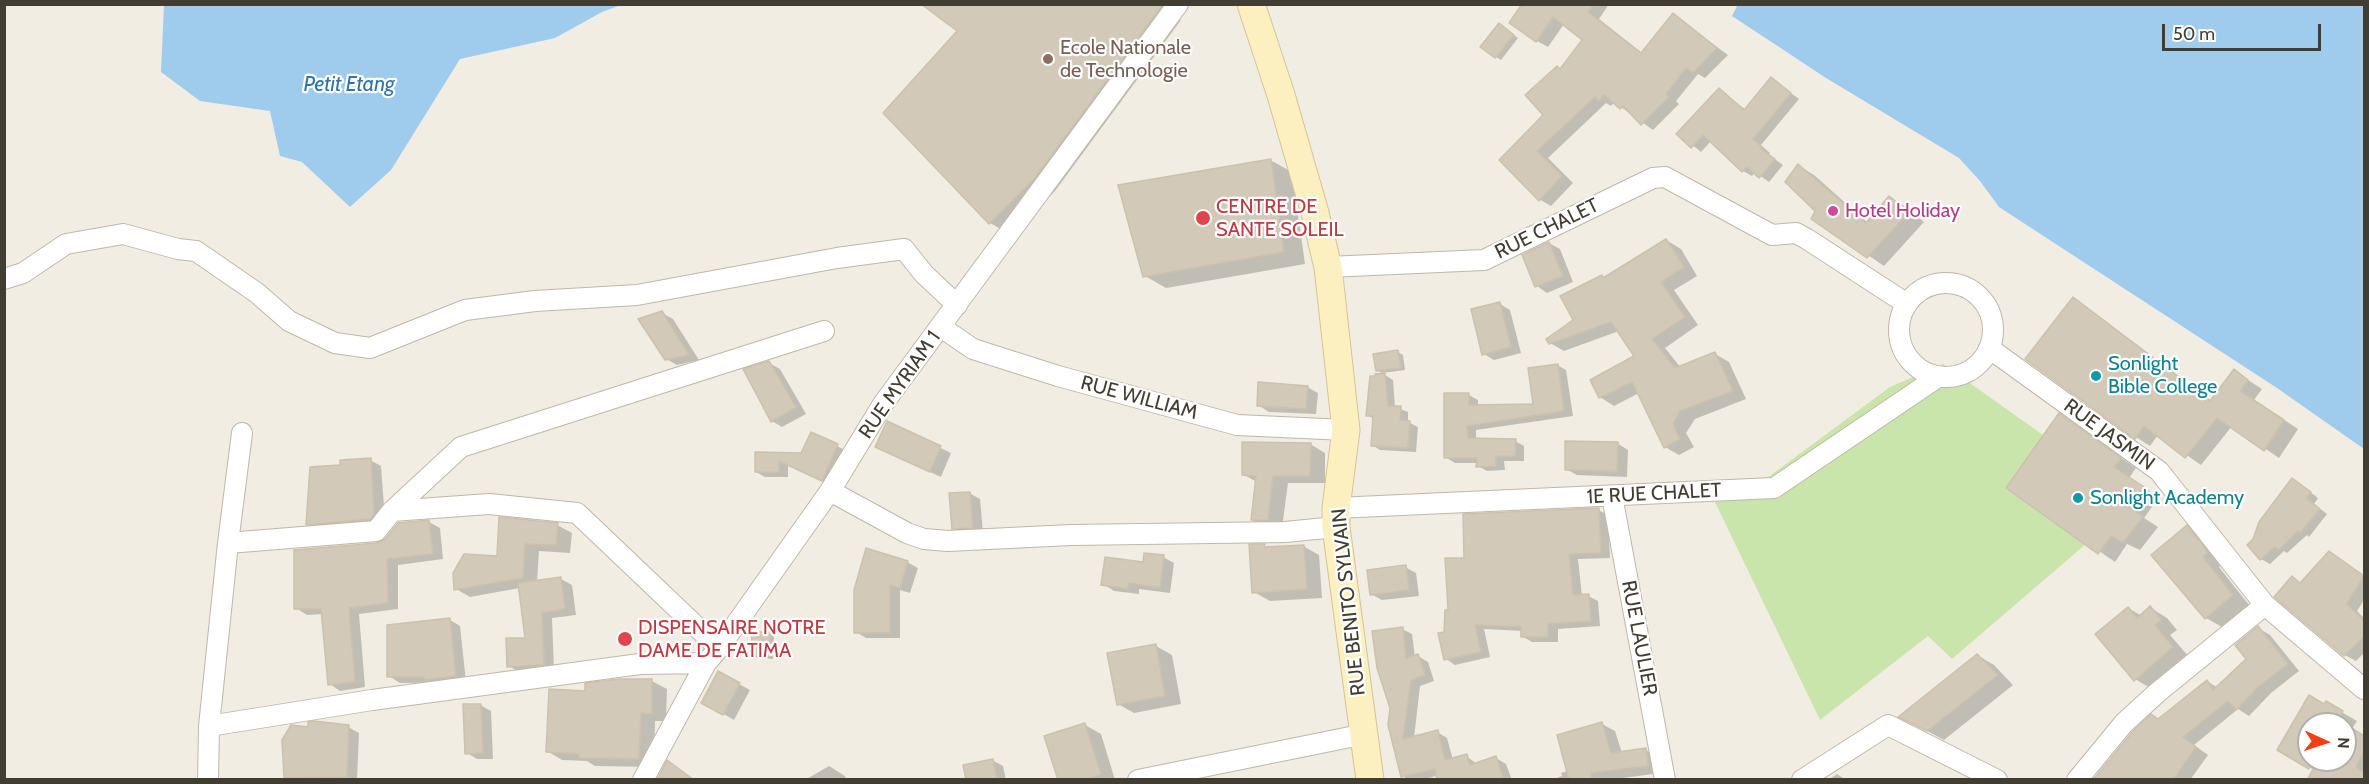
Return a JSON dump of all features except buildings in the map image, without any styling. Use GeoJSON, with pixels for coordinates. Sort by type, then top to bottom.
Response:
{"type":"FeatureCollection","features":[{"type":"Feature","properties":{"kind":"main road","name":"RUE BENITO SYLVAIN"},"geometry":{"type":"LineString","coordinates":[[1251,4],[1287,116],[1328,267],[1346,430],[1336,518],[1370,780]]}},
{"type":"Feature","properties":{"kind":"street","name":"RUE MYRIAM 1"},"geometry":{"type":"LineString","coordinates":[[642,780],[706,663],[720,648],[830,491],[883,404],[1178,4]]}},
{"type":"Feature","properties":{"kind":"street","name":"RUE CHALET"},"geometry":{"type":"LineString","coordinates":[[1328,267],[1484,260],[1653,178],[1665,177],[1772,235],[1796,233],[1907,303]]}},
{"type":"Feature","properties":{"kind":"street"},"geometry":{"type":"LineString","coordinates":[[4,279],[23,273],[66,244],[123,234],[178,249],[196,251],[257,293],[289,321],[335,343],[370,348],[465,310],[535,301],[638,295],[837,258],[904,249],[924,274],[957,305]]}},
{"type":"Feature","properties":{"kind":"street"},"geometry":{"type":"LineString","coordinates":[[1946,283],[1968,289],[1985,304],[1991,318],[1993,333],[1989,348],[1981,362],[1968,372],[1954,377],[1938,377],[1923,372],[1911,362],[1902,348],[1899,333],[1900,318],[1907,303],[1918,292],[1931,285],[1946,283]]}},
{"type":"Feature","properties":{"kind":"street","name":"RUE WILLIAM"},"geometry":{"type":"LineString","coordinates":[[941,327],[973,349],[1058,376],[1237,425],[1346,430]]}},
{"type":"Feature","properties":{"kind":"street"},"geometry":{"type":"LineString","coordinates":[[228,543],[376,531],[392,511],[461,447],[824,331]]}},
{"type":"Feature","properties":{"kind":"street","name":"RUE JASMIN"},"geometry":{"type":"LineString","coordinates":[[1989,348],[2159,471],[2265,605],[2364,689]]}},
{"type":"Feature","properties":{"kind":"street","name":"1E RUE CHALET"},"geometry":{"type":"LineString","coordinates":[[830,491],[907,533],[924,539],[948,541],[1071,535],[1285,532],[1336,518],[1612,496],[1774,488],[1938,377]]}},
{"type":"Feature","properties":{"kind":"street"},"geometry":{"type":"LineString","coordinates":[[208,780],[209,726],[242,434]]}},
{"type":"Feature","properties":{"kind":"street","name":"RUE LAULIER"},"geometry":{"type":"LineString","coordinates":[[1612,496],[1665,780]]}},
{"type":"Feature","properties":{"kind":"street"},"geometry":{"type":"LineString","coordinates":[[392,511],[489,504],[577,513],[720,648]]}},
{"type":"Feature","properties":{"kind":"street"},"geometry":{"type":"LineString","coordinates":[[2077,780],[2124,723],[2158,692],[2265,605]]}},
{"type":"Feature","properties":{"kind":"street"},"geometry":{"type":"LineString","coordinates":[[209,726],[372,700],[640,664],[706,663]]}},
{"type":"Feature","properties":{"kind":"street"},"geometry":{"type":"LineString","coordinates":[[1802,780],[1888,725],[1997,780]]}},
{"type":"Feature","properties":{"kind":"street"},"geometry":{"type":"LineString","coordinates":[[1138,780],[1365,734]]}},
{"type":"Feature","properties":{"kind":"green space"},"geometry":{"type":"Polygon","coordinates":[[[1943,364],[2136,501],[1952,659],[1928,636],[1820,720],[1713,498],[1748,492],[1890,387],[1943,364]]]}},
{"type":"Feature","properties":{"kind":"water","name":"Petit Etang"},"geometry":{"type":"Polygon","coordinates":[[[164,4],[621,5],[602,12],[555,38],[460,59],[391,170],[350,207],[302,162],[280,156],[270,111],[200,101],[161,72],[164,4]]]}},
{"type":"Feature","properties":{"kind":"water"},"geometry":{"type":"Polygon","coordinates":[[[1738,4],[2364,5],[2364,449],[2277,388],[1999,207],[1959,158],[1826,78],[1732,16],[1738,4]]]}},
{"type":"Feature","properties":{"kind":"place","name":"Ecole Nationale de Technologie"},"geometry":{"type":"Point","coordinates":[1048,59]}},
{"type":"Feature","properties":{"kind":"place","name":"Hotel Holiday"},"geometry":{"type":"Point","coordinates":[1833,211]}},
{"type":"Feature","properties":{"kind":"place","name":"CENTRE DE SANTE SOLEIL"},"geometry":{"type":"Point","coordinates":[1203,218]}},
{"type":"Feature","properties":{"kind":"place","name":"Sonlight Bible College"},"geometry":{"type":"Point","coordinates":[2096,376]}},
{"type":"Feature","properties":{"kind":"place","name":"Sonlight Academy"},"geometry":{"type":"Point","coordinates":[2078,498]}},
{"type":"Feature","properties":{"kind":"place","name":"DISPENSAIRE NOTRE DAME DE FATIMA"},"geometry":{"type":"Point","coordinates":[625,639]}}]}
